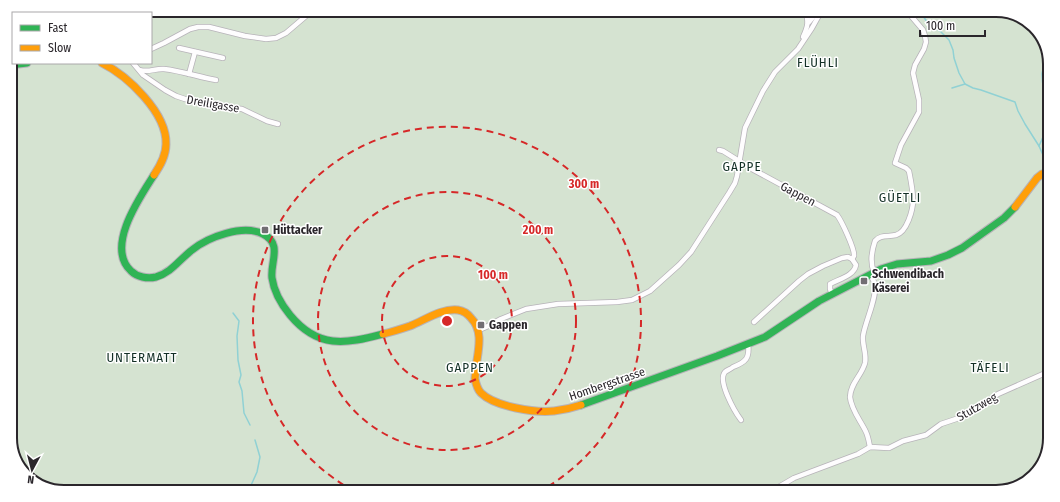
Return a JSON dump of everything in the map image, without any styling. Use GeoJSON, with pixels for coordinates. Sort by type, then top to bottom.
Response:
{"type":"FeatureCollection","features":[{"type":"Feature","properties":{"kind":"street"},"geometry":{"type":"LineString","coordinates":[[152,49],[164,44],[190,29],[198,27],[209,27],[245,36],[276,38],[286,33],[305,17]]}},
{"type":"Feature","properties":{"kind":"street"},"geometry":{"type":"LineString","coordinates":[[800,45],[807,29],[807,17]]}},
{"type":"Feature","properties":{"kind":"street"},"geometry":{"type":"LineString","coordinates":[[808,22],[813,17]]}},
{"type":"Feature","properties":{"kind":"street"},"geometry":{"type":"LineString","coordinates":[[104,64],[112,68],[126,80],[146,100],[164,127],[166,134],[165,154],[162,162],[135,205],[129,218],[122,248],[122,256],[126,266],[135,274],[145,277],[156,276],[167,271],[191,250],[207,241],[231,233],[244,231],[262,234],[267,236],[274,246],[272,281],[280,302],[299,325],[310,334],[332,341],[343,342],[395,331],[440,312],[449,310],[461,311],[467,314],[475,321],[479,330],[526,309],[558,304],[632,300],[650,291],[691,252],[733,186],[736,179],[745,128],[763,91],[775,72],[795,52],[818,17]]}},
{"type":"Feature","properties":{"kind":"street"},"geometry":{"type":"LineString","coordinates":[[782,485],[794,478],[858,454],[870,447],[866,432],[855,412],[850,396],[865,363],[863,336],[875,288],[872,273],[872,260],[875,241],[880,237],[895,236],[902,232],[908,223],[913,206],[909,171],[895,163],[901,145],[919,112],[919,100],[913,73],[915,65],[924,49],[926,40],[923,30],[912,17]]}},
{"type":"Feature","properties":{"kind":"street"},"geometry":{"type":"LineString","coordinates":[[179,48],[223,58]]}},
{"type":"Feature","properties":{"kind":"street"},"geometry":{"type":"LineString","coordinates":[[189,74],[195,52]]}},
{"type":"Feature","properties":{"kind":"street","name":"Dreiligasse"},"geometry":{"type":"LineString","coordinates":[[134,64],[143,75],[180,98],[211,105],[240,108],[267,121],[278,124]]}},
{"type":"Feature","properties":{"kind":"street"},"geometry":{"type":"LineString","coordinates":[[138,70],[147,71],[163,69],[216,80]]}},
{"type":"Feature","properties":{"kind":"street","name":"Gappen"},"geometry":{"type":"LineString","coordinates":[[719,150],[837,215],[852,248],[854,254],[852,259]]}},
{"type":"Feature","properties":{"kind":"street","name":"Hombergstrasse"},"geometry":{"type":"LineString","coordinates":[[479,330],[480,341],[476,379],[480,392],[486,397],[516,408],[537,410],[563,410],[592,402],[765,337],[808,308],[872,273],[893,265],[944,257],[957,250],[1010,212],[1035,180],[1043,174]]}},
{"type":"Feature","properties":{"kind":"street"},"geometry":{"type":"LineString","coordinates":[[754,322],[808,274],[842,258],[848,257],[852,259],[856,265],[855,269],[851,273],[830,284],[832,294]]}},
{"type":"Feature","properties":{"kind":"street"},"geometry":{"type":"LineString","coordinates":[[741,420],[727,394],[723,376],[725,372],[744,362],[748,356],[748,344]]}},
{"type":"Feature","properties":{"kind":"street","name":"Stutzweg"},"geometry":{"type":"LineString","coordinates":[[870,447],[889,448],[904,440],[926,435],[941,424],[971,413],[998,394],[1043,374]]}},
{"type":"Feature","properties":{"kind":"green space"},"geometry":{"type":"Polygon","coordinates":[[[152,17],[996,17],[1005,18],[1020,23],[1037,40],[1043,61],[1043,438],[1042,447],[1037,462],[1027,473],[1017,480],[1002,485],[64,485],[55,484],[40,479],[35,475],[23,462],[18,447],[17,64],[152,64],[152,17]]]}},
{"type":"Feature","properties":{"kind":"waterway"},"geometry":{"type":"LineString","coordinates":[[924,17],[928,23],[949,40],[959,73],[965,84],[1015,102],[1018,111],[1043,155]]}},
{"type":"Feature","properties":{"kind":"waterway"},"geometry":{"type":"LineString","coordinates":[[1043,69],[1043,82]]}},
{"type":"Feature","properties":{"kind":"waterway"},"geometry":{"type":"LineString","coordinates":[[952,88],[965,84]]}},
{"type":"Feature","properties":{"kind":"waterway"},"geometry":{"type":"LineString","coordinates":[[1039,146],[1043,137]]}},
{"type":"Feature","properties":{"kind":"waterway"},"geometry":{"type":"LineString","coordinates":[[233,313],[239,321],[237,336],[238,360],[241,375],[239,382],[242,391],[244,413],[250,425]]}},
{"type":"Feature","properties":{"kind":"waterway"},"geometry":{"type":"LineString","coordinates":[[251,485],[257,472],[260,457],[255,440]]}},
{"type":"Feature","properties":{"kind":"traffic: fast"},"geometry":{"type":"LineString","coordinates":[[154,175],[134,209],[123,236],[122,249],[124,261],[133,273],[142,277],[156,277],[166,272],[192,250],[207,241],[226,233],[246,230],[255,231],[263,234],[273,243],[274,254],[272,278],[274,288],[284,307],[300,326],[311,334],[322,339],[333,341],[356,340],[383,334]]}},
{"type":"Feature","properties":{"kind":"traffic: fast"},"geometry":{"type":"LineString","coordinates":[[581,405],[765,337],[819,301],[881,269],[897,264],[931,261],[948,255],[962,248],[1004,218],[1015,207]]}},
{"type":"Feature","properties":{"kind":"traffic: slow"},"geometry":{"type":"LineString","coordinates":[[104,64],[134,86],[153,108],[160,120],[165,132],[166,148],[162,161],[154,175]]}},
{"type":"Feature","properties":{"kind":"traffic: slow"},"geometry":{"type":"LineString","coordinates":[[1015,207],[1037,178],[1043,174]]}},
{"type":"Feature","properties":{"kind":"traffic: slow"},"geometry":{"type":"LineString","coordinates":[[383,334],[410,326],[446,311],[462,311],[470,317],[478,329],[479,348],[475,379],[477,387],[487,398],[516,408],[537,411],[554,411],[581,405]]}},
{"type":"Feature","properties":{"kind":"place","name":"Hüttacker"},"geometry":{"type":"Point","coordinates":[265,230]}},
{"type":"Feature","properties":{"kind":"place","name":"Schwendibach Käserei"},"geometry":{"type":"Point","coordinates":[864,281]}},
{"type":"Feature","properties":{"kind":"place","name":"Gappen"},"geometry":{"type":"Point","coordinates":[481,325]}},
{"type":"Feature","properties":{"kind":"district","name":"FLÜHLI"},"geometry":{"type":"Point","coordinates":[818,62]}},
{"type":"Feature","properties":{"kind":"district","name":"GAPPE"},"geometry":{"type":"Point","coordinates":[742,166]}},
{"type":"Feature","properties":{"kind":"district","name":"GÜETLI"},"geometry":{"type":"Point","coordinates":[900,197]}},
{"type":"Feature","properties":{"kind":"district","name":"UNTERMATT"},"geometry":{"type":"Point","coordinates":[142,357]}},
{"type":"Feature","properties":{"kind":"district","name":"GAPPEN"},"geometry":{"type":"Point","coordinates":[470,367]}},
{"type":"Feature","properties":{"kind":"district","name":"TÄFELI"},"geometry":{"type":"Point","coordinates":[990,367]}}]}
